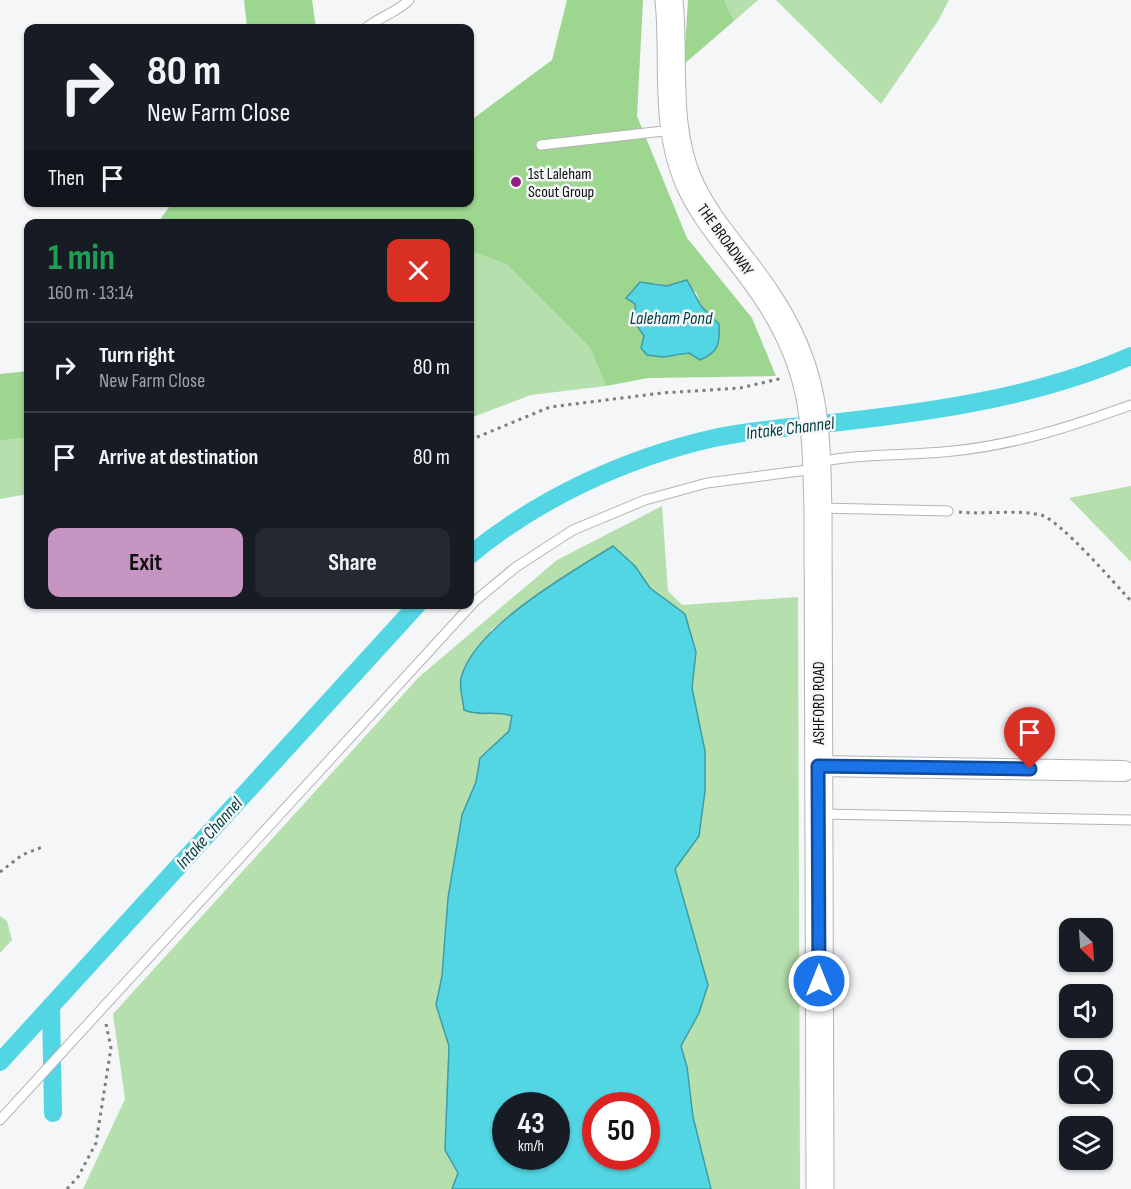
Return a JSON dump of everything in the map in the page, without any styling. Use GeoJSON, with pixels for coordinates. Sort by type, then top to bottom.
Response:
{"type":"FeatureCollection","features":[{"type":"Feature","properties":{"kind":"main road","name":"THE BROADWAY"},"geometry":{"type":"LineString","coordinates":[[669,0],[675,130],[688,179],[722,239],[768,297],[802,361],[809,385]]}},
{"type":"Feature","properties":{"kind":"main road","name":"ASHFORD ROAD"},"geometry":{"type":"LineString","coordinates":[[809,385],[817,462],[818,508],[820,1189]]}},
{"type":"Feature","properties":{"kind":"street"},"geometry":{"type":"LineString","coordinates":[[818,766],[1124,771]]}},
{"type":"Feature","properties":{"kind":"lane"},"geometry":{"type":"LineString","coordinates":[[371,24],[400,10],[409,0]]}},
{"type":"Feature","properties":{"kind":"lane"},"geometry":{"type":"LineString","coordinates":[[541,145],[675,130]]}},
{"type":"Feature","properties":{"kind":"lane"},"geometry":{"type":"LineString","coordinates":[[474,602],[516,567],[573,530],[645,500],[707,483],[817,462],[984,447],[1054,431],[1131,405]]}},
{"type":"Feature","properties":{"kind":"lane"},"geometry":{"type":"LineString","coordinates":[[818,508],[948,511]]}},
{"type":"Feature","properties":{"kind":"lane"},"geometry":{"type":"LineString","coordinates":[[0,1120],[468,609]]}},
{"type":"Feature","properties":{"kind":"lane"},"geometry":{"type":"LineString","coordinates":[[818,814],[1131,820]]}},
{"type":"Feature","properties":{"kind":"path"},"geometry":{"type":"LineString","coordinates":[[474,438],[550,407],[662,393],[809,385]]}},
{"type":"Feature","properties":{"kind":"path"},"geometry":{"type":"LineString","coordinates":[[948,511],[1018,511],[1045,516],[1062,530],[1131,601]]}},
{"type":"Feature","properties":{"kind":"path"},"geometry":{"type":"LineString","coordinates":[[0,872],[22,855],[45,846]]}},
{"type":"Feature","properties":{"kind":"path"},"geometry":{"type":"LineString","coordinates":[[67,1189],[78,1177],[96,1143],[111,1048],[102,1007]]}},
{"type":"Feature","properties":{"kind":"green space"},"geometry":{"type":"Polygon","coordinates":[[[244,0],[312,0],[315,24],[247,24],[244,0]]]}},
{"type":"Feature","properties":{"kind":"green space"},"geometry":{"type":"Polygon","coordinates":[[[567,0],[643,0],[637,116],[687,238],[752,318],[776,376],[648,378],[606,386],[590,348],[506,264],[474,252],[474,219],[161,219],[169,207],[474,207],[474,118],[552,60],[567,0]],[[654,283],[635,303],[636,324],[644,336],[678,356],[689,353],[719,324],[701,306],[696,292],[654,283]]]}},
{"type":"Feature","properties":{"kind":"green space"},"geometry":{"type":"Polygon","coordinates":[[[688,0],[724,0],[734,21],[684,64],[688,0]]]}},
{"type":"Feature","properties":{"kind":"green space"},"geometry":{"type":"Polygon","coordinates":[[[724,0],[758,0],[734,21],[724,0]]]}},
{"type":"Feature","properties":{"kind":"green space"},"geometry":{"type":"Polygon","coordinates":[[[776,0],[949,0],[938,21],[881,104],[776,0]]]}},
{"type":"Feature","properties":{"kind":"green space"},"geometry":{"type":"Polygon","coordinates":[[[474,252],[506,264],[590,348],[606,386],[531,395],[474,416],[474,252]]]}},
{"type":"Feature","properties":{"kind":"green space"},"geometry":{"type":"Polygon","coordinates":[[[24,371],[24,438],[0,441],[0,374],[24,371]]]}},
{"type":"Feature","properties":{"kind":"green space"},"geometry":{"type":"Polygon","coordinates":[[[24,438],[24,495],[0,499],[0,441],[24,438]]]}},
{"type":"Feature","properties":{"kind":"green space"},"geometry":{"type":"Polygon","coordinates":[[[1131,486],[1131,562],[1069,498],[1131,486]]]}},
{"type":"Feature","properties":{"kind":"green space"},"geometry":{"type":"Polygon","coordinates":[[[662,506],[668,591],[682,605],[798,597],[800,1189],[711,1189],[693,1117],[687,1067],[681,1046],[699,1013],[675,869],[699,836],[705,751],[692,688],[696,652],[685,614],[650,588],[635,566],[613,546],[554,584],[491,630],[473,714],[496,711],[512,716],[509,731],[480,758],[476,782],[462,815],[448,898],[442,976],[436,1005],[449,1046],[445,1150],[458,1173],[452,1189],[83,1189],[125,1099],[113,1014],[419,677],[557,560],[662,506]]]}},
{"type":"Feature","properties":{"kind":"green space"},"geometry":{"type":"Polygon","coordinates":[[[0,916],[7,921],[12,940],[0,953],[0,916]]]}},
{"type":"Feature","properties":{"kind":"water","name":"Laleham Pond"},"geometry":{"type":"Polygon","coordinates":[[[687,280],[701,306],[719,324],[719,337],[715,350],[700,360],[689,353],[663,357],[647,355],[641,348],[644,336],[636,324],[635,304],[626,298],[640,282],[667,286],[687,280]]]}},
{"type":"Feature","properties":{"kind":"water"},"geometry":{"type":"Polygon","coordinates":[[[613,546],[635,566],[650,588],[685,614],[696,652],[692,688],[705,751],[705,791],[699,836],[675,869],[708,985],[699,1013],[681,1046],[687,1067],[693,1117],[711,1189],[452,1189],[458,1173],[445,1150],[449,1046],[436,1005],[442,976],[448,898],[462,815],[476,782],[480,758],[509,731],[512,716],[464,710],[461,678],[469,659],[484,640],[503,621],[549,586],[613,546]]]}},
{"type":"Feature","properties":{"kind":"waterway","name":"Intake Channel"},"geometry":{"type":"LineString","coordinates":[[474,552],[525,515],[554,498],[616,469],[681,446],[745,432],[877,418],[988,400],[1061,382],[1131,356]]}},
{"type":"Feature","properties":{"kind":"waterway","name":"Intake Channel"},"geometry":{"type":"LineString","coordinates":[[0,1062],[413,609]]}},
{"type":"Feature","properties":{"kind":"waterway"},"geometry":{"type":"LineString","coordinates":[[51,1007],[53,1113]]}},
{"type":"Feature","properties":{"kind":"place","name":"1st Laleham Scout Group"},"geometry":{"type":"Point","coordinates":[516,182]}},
{"type":"Feature","properties":{"kind":"route"},"geometry":{"type":"LineString","coordinates":[[819,981],[818,766],[1030,769]]}}]}
